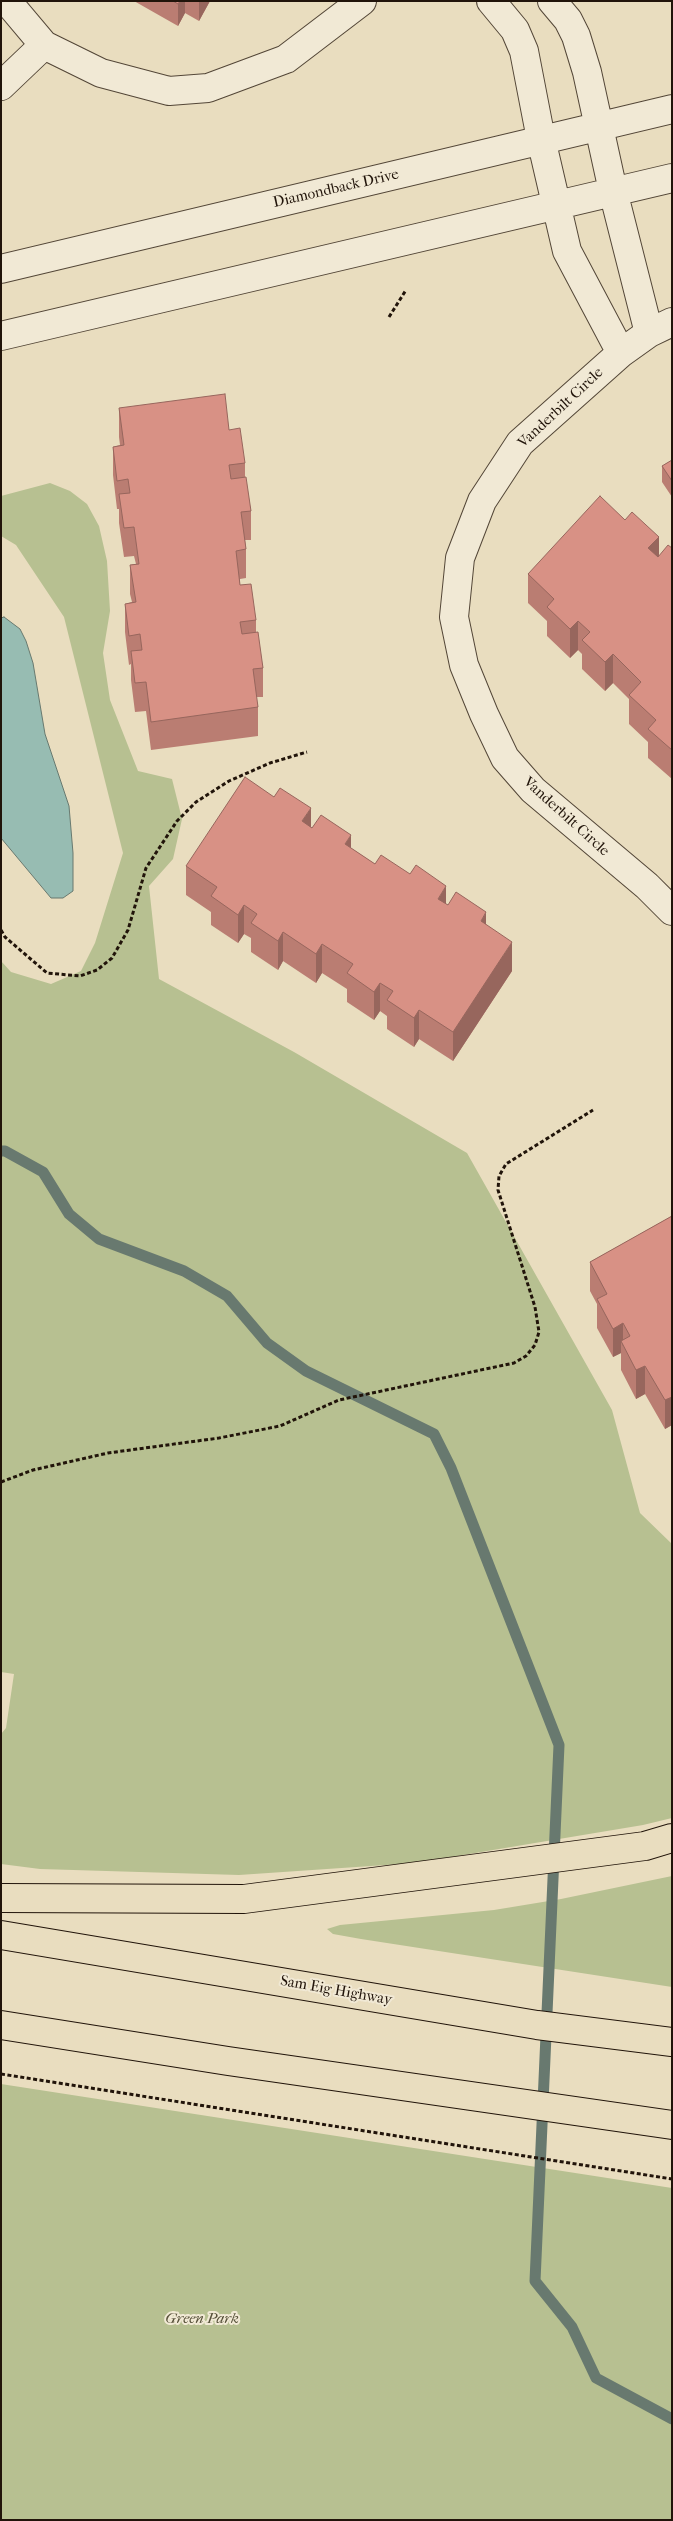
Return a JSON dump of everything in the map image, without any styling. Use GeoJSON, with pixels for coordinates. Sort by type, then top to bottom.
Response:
{"type":"FeatureCollection","features":[{"type":"Feature","properties":{"kind":"main road"},"geometry":{"type":"LineString","coordinates":[[1,1898],[244,1899],[645,1846],[672,1838]]}},
{"type":"Feature","properties":{"kind":"main road","name":"Sam Eig Highway"},"geometry":{"type":"LineString","coordinates":[[1,1935],[548,2026],[672,2042]]}},
{"type":"Feature","properties":{"kind":"main road"},"geometry":{"type":"LineString","coordinates":[[1,2024],[228,2062],[672,2125]]}},
{"type":"Feature","properties":{"kind":"street"},"geometry":{"type":"LineString","coordinates":[[7,1],[44,45],[101,73],[169,91],[208,88],[286,59],[362,1]]}},
{"type":"Feature","properties":{"kind":"street"},"geometry":{"type":"LineString","coordinates":[[491,1],[515,30],[524,51],[541,139],[567,251],[620,353]]}},
{"type":"Feature","properties":{"kind":"street","name":"Vanderbilt Circle"},"geometry":{"type":"LineString","coordinates":[[552,1],[568,20],[576,36],[587,72],[612,192],[661,327],[620,353],[520,443],[482,501],[460,558],[454,617],[464,665],[505,758],[533,790],[647,886],[672,910]]}},
{"type":"Feature","properties":{"kind":"street"},"geometry":{"type":"LineString","coordinates":[[1,86],[44,45]]}},
{"type":"Feature","properties":{"kind":"street","name":"Diamondback Drive"},"geometry":{"type":"LineString","coordinates":[[1,269],[672,109]]}},
{"type":"Feature","properties":{"kind":"street"},"geometry":{"type":"LineString","coordinates":[[1,336],[672,178]]}},
{"type":"Feature","properties":{"kind":"path"},"geometry":{"type":"LineString","coordinates":[[388,317],[406,290]]}},
{"type":"Feature","properties":{"kind":"path"},"geometry":{"type":"LineString","coordinates":[[1,930],[5,937],[47,973],[80,976],[97,970],[112,958],[128,930],[146,868],[176,821],[196,802],[229,781],[270,763],[307,752]]}},
{"type":"Feature","properties":{"kind":"path"},"geometry":{"type":"LineString","coordinates":[[1,1482],[33,1470],[108,1453],[219,1438],[280,1426],[339,1400],[392,1387],[514,1363],[526,1356],[535,1345],[539,1332],[535,1307],[498,1190],[499,1176],[506,1164],[593,1110]]}},
{"type":"Feature","properties":{"kind":"path"},"geometry":{"type":"LineString","coordinates":[[1,2074],[672,2179]]}},
{"type":"Feature","properties":{"kind":"green space"},"geometry":{"type":"Polygon","coordinates":[[[50,483],[70,491],[87,504],[99,526],[107,561],[110,611],[103,653],[110,700],[138,771],[172,779],[182,819],[173,859],[149,886],[159,979],[294,1052],[467,1153],[612,1410],[640,1513],[672,1544],[672,1818],[643,1825],[415,1863],[239,1875],[40,1869],[1,1864],[1,1734],[6,1728],[14,1674],[1,1672],[1,961],[11,972],[51,984],[81,971],[95,943],[123,853],[64,617],[16,545],[1,536],[1,496],[50,483]]]}},
{"type":"Feature","properties":{"kind":"green space"},"geometry":{"type":"Polygon","coordinates":[[[672,1876],[672,1987],[361,1939],[333,1934],[327,1929],[340,1925],[494,1910],[561,1899],[672,1876]]]}},
{"type":"Feature","properties":{"kind":"green space","name":"Green Park"},"geometry":{"type":"Polygon","coordinates":[[[1,2084],[672,2188],[672,2520],[1,2520],[1,2084]]]}},
{"type":"Feature","properties":{"kind":"water"},"geometry":{"type":"Polygon","coordinates":[[[4,617],[20,629],[26,641],[33,663],[45,734],[69,806],[73,853],[73,891],[63,898],[51,898],[1,838],[1,618],[4,617]]]}},
{"type":"Feature","properties":{"kind":"building"},"geometry":{"type":"Polygon","coordinates":[[[225,394],[229,430],[240,428],[245,463],[229,465],[231,479],[246,477],[251,511],[241,512],[246,549],[236,551],[240,585],[251,584],[256,620],[240,622],[242,634],[258,632],[263,668],[253,669],[258,707],[151,722],[146,682],[135,683],[131,651],[142,650],[140,634],[129,636],[125,604],[136,602],[130,565],[139,564],[134,527],[124,528],[119,494],[130,493],[128,479],[117,481],[113,447],[124,445],[119,408],[225,394]]]}},
{"type":"Feature","properties":{"kind":"building"},"geometry":{"type":"Polygon","coordinates":[[[672,460],[672,481],[662,466],[672,460]]]}},
{"type":"Feature","properties":{"kind":"building"},"geometry":{"type":"Polygon","coordinates":[[[600,496],[625,520],[632,512],[659,537],[648,548],[658,557],[668,545],[672,548],[672,750],[648,729],[656,720],[629,695],[641,682],[613,654],[605,662],[582,640],[590,632],[578,621],[570,629],[547,607],[554,599],[528,574],[600,496]]]}},
{"type":"Feature","properties":{"kind":"building"},"geometry":{"type":"Polygon","coordinates":[[[245,777],[274,797],[280,788],[311,808],[302,821],[312,828],[321,815],[351,835],[345,844],[375,864],[381,855],[410,874],[416,865],[446,886],[438,899],[448,905],[456,892],[486,912],[481,921],[512,942],[453,1032],[419,1010],[414,1018],[387,1000],[393,991],[380,983],[374,992],[347,973],[353,964],[322,944],[316,954],[283,932],[278,941],[251,923],[257,914],[244,905],[238,915],[211,896],[217,887],[186,866],[245,777]]]}},
{"type":"Feature","properties":{"kind":"building"},"geometry":{"type":"Polygon","coordinates":[[[672,1216],[672,1397],[665,1400],[645,1366],[636,1370],[621,1341],[630,1336],[623,1323],[613,1329],[597,1299],[607,1294],[590,1262],[672,1216]]]}},
{"type":"Feature","properties":{"kind":"waterway"},"geometry":{"type":"LineString","coordinates":[[1,1151],[5,1151],[43,1172],[69,1214],[99,1239],[184,1271],[227,1296],[267,1343],[306,1371],[434,1434],[451,1468],[559,1745],[535,2281],[572,2327],[596,2378],[672,2419]]}}]}
